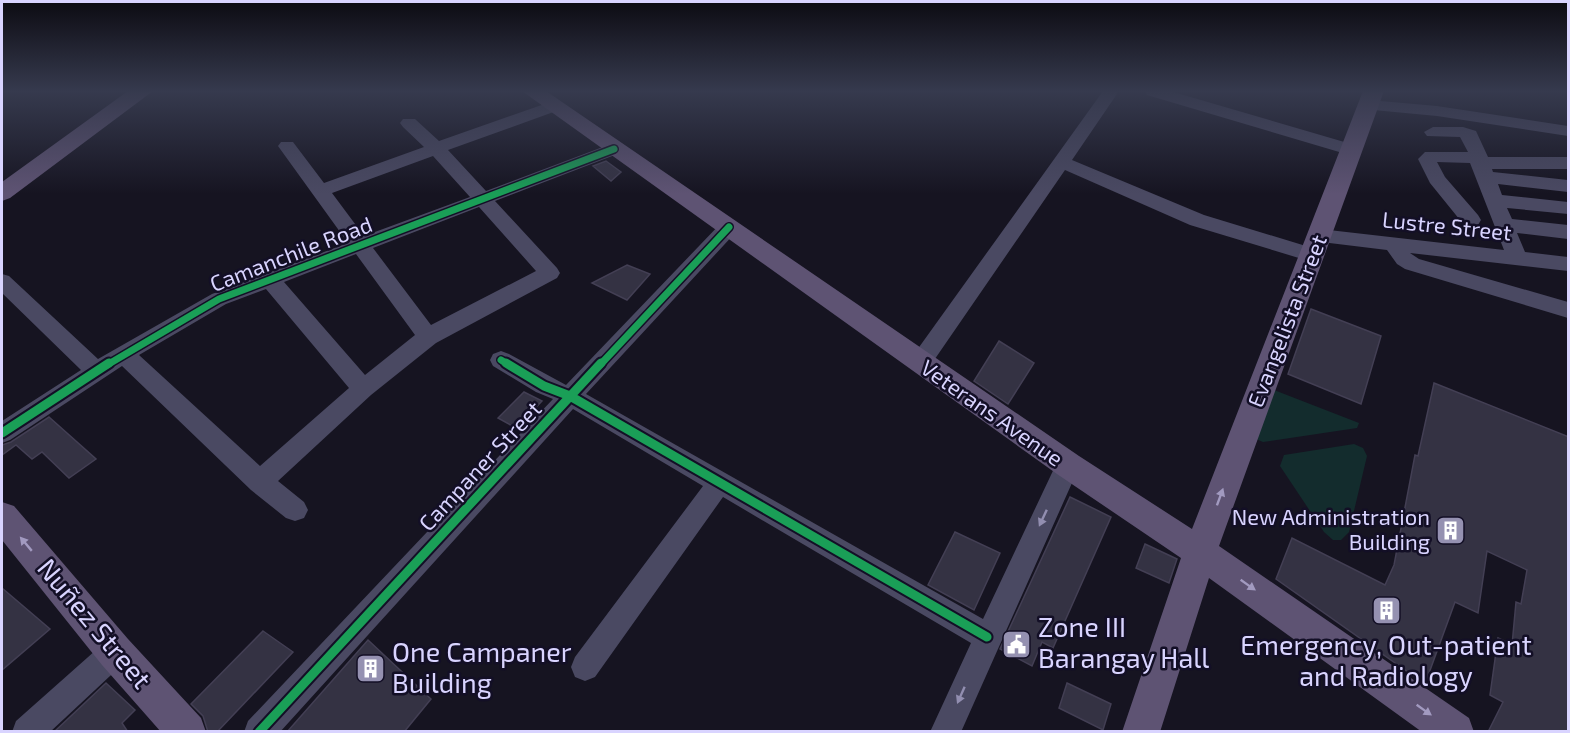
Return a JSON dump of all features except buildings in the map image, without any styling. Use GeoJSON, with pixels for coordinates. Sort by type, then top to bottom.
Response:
{"type":"FeatureCollection","features":[{"type":"Feature","properties":{"kind":"main road"},"geometry":{"type":"LineString","coordinates":[[2,193],[95,125]]}},
{"type":"Feature","properties":{"kind":"main road","name":"Veterans Avenue"},"geometry":{"type":"LineString","coordinates":[[580,125],[1068,465],[1200,552],[1455,732]]}},
{"type":"Feature","properties":{"kind":"main road","name":"Evangelista Street"},"geometry":{"type":"LineString","coordinates":[[1141,732],[1200,552],[1361,125]]}},
{"type":"Feature","properties":{"kind":"main road","name":"Nuñez Street"},"geometry":{"type":"LineString","coordinates":[[2,516],[115,652],[187,732]]}},
{"type":"Feature","properties":{"kind":"street"},"geometry":{"type":"LineString","coordinates":[[260,482],[363,389],[428,337],[550,273],[437,149],[411,125]]}},
{"type":"Feature","properties":{"kind":"street"},"geometry":{"type":"LineString","coordinates":[[320,191],[437,149],[486,125]]}},
{"type":"Feature","properties":{"kind":"street"},"geometry":{"type":"LineString","coordinates":[[920,363],[1087,125]]}},
{"type":"Feature","properties":{"kind":"street"},"geometry":{"type":"LineString","coordinates":[[1268,125],[1352,150]]}},
{"type":"Feature","properties":{"kind":"street"},"geometry":{"type":"LineString","coordinates":[[1531,125],[1569,131]]}},
{"type":"Feature","properties":{"kind":"street"},"geometry":{"type":"LineString","coordinates":[[1433,132],[1467,133],[1517,258]]}},
{"type":"Feature","properties":{"kind":"street"},"geometry":{"type":"LineString","coordinates":[[287,146],[428,337]]}},
{"type":"Feature","properties":{"kind":"street","name":"Camanchile Road"},"geometry":{"type":"LineString","coordinates":[[2,433],[123,354],[195,311],[270,280],[614,149]]}},
{"type":"Feature","properties":{"kind":"street"},"geometry":{"type":"LineString","coordinates":[[1471,220],[1437,179],[1427,159],[1431,156],[1569,186]]}},
{"type":"Feature","properties":{"kind":"street","name":"Lustre Street"},"geometry":{"type":"LineString","coordinates":[[1061,162],[1197,220],[1316,245],[1394,246],[1569,264]]}},
{"type":"Feature","properties":{"kind":"street"},"geometry":{"type":"LineString","coordinates":[[1481,166],[1569,163]]}},
{"type":"Feature","properties":{"kind":"street"},"geometry":{"type":"LineString","coordinates":[[1495,200],[1569,208]]}},
{"type":"Feature","properties":{"kind":"street"},"geometry":{"type":"LineString","coordinates":[[1505,225],[1569,232]]}},
{"type":"Feature","properties":{"kind":"street","name":"Campaner Street"},"geometry":{"type":"LineString","coordinates":[[259,732],[729,227]]}},
{"type":"Feature","properties":{"kind":"street"},"geometry":{"type":"LineString","coordinates":[[1394,246],[1404,259],[1412,264],[1569,310]]}},
{"type":"Feature","properties":{"kind":"street"},"geometry":{"type":"LineString","coordinates":[[270,280],[363,389]]}},
{"type":"Feature","properties":{"kind":"street"},"geometry":{"type":"LineString","coordinates":[[2,281],[97,371]]}},
{"type":"Feature","properties":{"kind":"street"},"geometry":{"type":"LineString","coordinates":[[123,354],[260,482],[295,510]]}},
{"type":"Feature","properties":{"kind":"street"},"geometry":{"type":"LineString","coordinates":[[501,360],[544,386],[570,396],[987,637]]}},
{"type":"Feature","properties":{"kind":"street"},"geometry":{"type":"LineString","coordinates":[[945,732],[1068,465]]}},
{"type":"Feature","properties":{"kind":"street"},"geometry":{"type":"LineString","coordinates":[[585,667],[720,482]]}},
{"type":"Feature","properties":{"kind":"street"},"geometry":{"type":"LineString","coordinates":[[27,732],[115,652]]}},
{"type":"Feature","properties":{"kind":"green space"},"geometry":{"type":"Polygon","coordinates":[[[1274,390],[1359,423],[1357,428],[1263,442],[1256,439],[1274,390]]]}},
{"type":"Feature","properties":{"kind":"green space"},"geometry":{"type":"Polygon","coordinates":[[[1354,444],[1363,448],[1367,456],[1349,532],[1341,540],[1333,540],[1324,532],[1280,466],[1284,455],[1354,444]]]}},
{"type":"Feature","properties":{"kind":"cycle path"},"geometry":{"type":"LineString","coordinates":[[2,433],[123,354],[219,299],[614,149]]}},
{"type":"Feature","properties":{"kind":"cycle path"},"geometry":{"type":"LineString","coordinates":[[259,732],[405,572],[729,227]]}},
{"type":"Feature","properties":{"kind":"cycle path"},"geometry":{"type":"LineString","coordinates":[[501,360],[544,386],[570,396],[987,637]]}},
{"type":"Feature","properties":{"kind":"place","name":"New Administration Building"},"geometry":{"type":"Point","coordinates":[1451,530]}},
{"type":"Feature","properties":{"kind":"place","name":"Emergency, Out-patient and Radiology"},"geometry":{"type":"Point","coordinates":[1386,611]}},
{"type":"Feature","properties":{"kind":"place","name":"Zone III Barangay Hall"},"geometry":{"type":"Point","coordinates":[1017,644]}},
{"type":"Feature","properties":{"kind":"place","name":"One Campaner Building"},"geometry":{"type":"Point","coordinates":[371,669]}}]}
